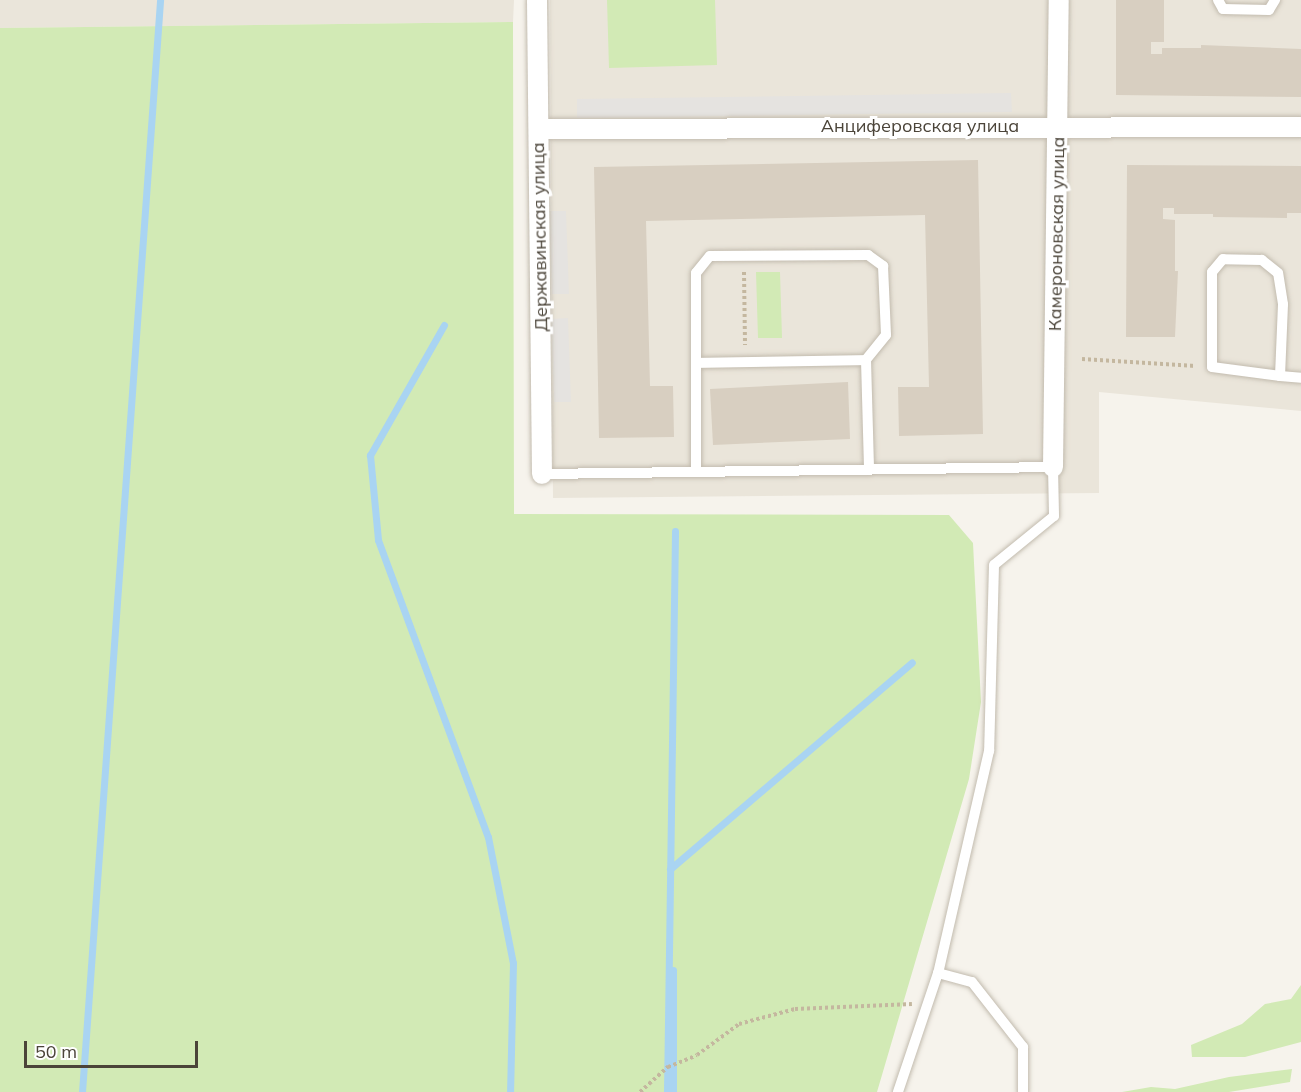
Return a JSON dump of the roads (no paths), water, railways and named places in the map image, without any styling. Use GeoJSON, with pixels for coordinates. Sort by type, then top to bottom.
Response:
{"type":"FeatureCollection","features":[{"type":"Feature","properties":{"kind":"street","name":"Державинская улица"},"geometry":{"type":"LineString","coordinates":[[537,0],[542,474]]}},
{"type":"Feature","properties":{"kind":"street","name":"Камероновская улица"},"geometry":{"type":"LineString","coordinates":[[1053,468],[1059,0]]}},
{"type":"Feature","properties":{"kind":"street","name":"Анциферовская улица"},"geometry":{"type":"LineString","coordinates":[[538,129],[1058,125],[1301,127]]}},
{"type":"Feature","properties":{"kind":"lane"},"geometry":{"type":"LineString","coordinates":[[1218,0],[1223,9],[1269,10],[1275,0]]}},
{"type":"Feature","properties":{"kind":"lane"},"geometry":{"type":"LineString","coordinates":[[696,472],[696,273],[710,256],[868,255],[883,266],[886,335],[866,360],[869,469]]}},
{"type":"Feature","properties":{"kind":"lane"},"geometry":{"type":"LineString","coordinates":[[1280,376],[1283,304],[1278,273],[1262,260],[1223,259],[1212,272],[1212,368],[1280,376],[1301,378]]}},
{"type":"Feature","properties":{"kind":"lane"},"geometry":{"type":"LineString","coordinates":[[697,363],[866,360]]}},
{"type":"Feature","properties":{"kind":"lane"},"geometry":{"type":"LineString","coordinates":[[542,474],[1053,468],[1054,516],[994,565],[989,751],[938,973],[898,1092]]}},
{"type":"Feature","properties":{"kind":"lane"},"geometry":{"type":"LineString","coordinates":[[938,973],[972,982],[1023,1047],[1023,1092]]}},
{"type":"Feature","properties":{"kind":"waterway"},"geometry":{"type":"LineString","coordinates":[[82,1092],[160,0]]}},
{"type":"Feature","properties":{"kind":"waterway"},"geometry":{"type":"LineString","coordinates":[[444,325],[370,455],[378,540],[488,837],[513,963],[510,1092]]}},
{"type":"Feature","properties":{"kind":"waterway"},"geometry":{"type":"LineString","coordinates":[[667,1092],[675,531]]}},
{"type":"Feature","properties":{"kind":"waterway"},"geometry":{"type":"LineString","coordinates":[[670,869],[912,662]]}},
{"type":"Feature","properties":{"kind":"waterway"},"geometry":{"type":"LineString","coordinates":[[673,970],[673,1092]]}}]}
